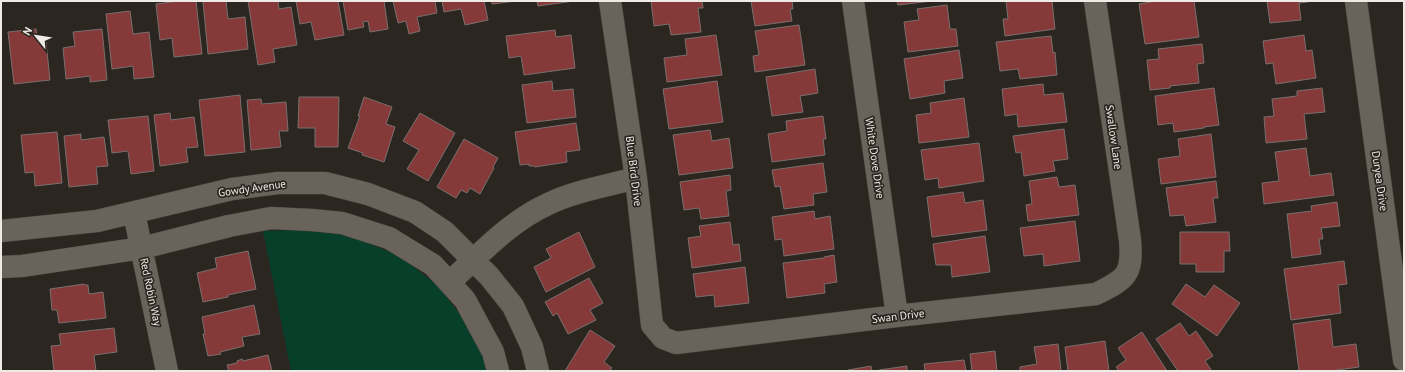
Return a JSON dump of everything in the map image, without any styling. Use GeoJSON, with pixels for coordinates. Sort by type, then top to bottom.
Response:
{"type":"FeatureCollection","features":[{"type":"Feature","properties":{"kind":"street","name":"Blue Bird Drive"},"geometry":{"type":"LineString","coordinates":[[610,1],[636,178],[652,325],[663,338]]}},
{"type":"Feature","properties":{"kind":"street","name":"White Dove Drive"},"geometry":{"type":"LineString","coordinates":[[853,1],[897,316]]}},
{"type":"Feature","properties":{"kind":"street","name":"Swallow Lane"},"geometry":{"type":"LineString","coordinates":[[1095,1],[1130,240],[1131,256],[1128,272]]}},
{"type":"Feature","properties":{"kind":"street","name":"Duryea Drive"},"geometry":{"type":"LineString","coordinates":[[1356,1],[1404,360]]}},
{"type":"Feature","properties":{"kind":"street"},"geometry":{"type":"LineString","coordinates":[[450,282],[506,230],[547,205],[566,197],[636,178]]}},
{"type":"Feature","properties":{"kind":"street","name":"Gowdy Avenue"},"geometry":{"type":"LineString","coordinates":[[1,231],[97,221],[232,189],[278,182],[325,183],[368,194],[415,212],[445,232],[489,276],[513,306],[532,347],[538,371]]}},
{"type":"Feature","properties":{"kind":"street","name":"Red Robin Way"},"geometry":{"type":"LineString","coordinates":[[134,212],[168,371]]}},
{"type":"Feature","properties":{"kind":"street"},"geometry":{"type":"LineString","coordinates":[[1,267],[22,266],[142,248],[229,226],[271,218],[342,223],[389,238],[433,265],[465,300],[493,352],[498,371]]}},
{"type":"Feature","properties":{"kind":"street","name":"Swan Drive"},"geometry":{"type":"LineString","coordinates":[[663,338],[676,344],[897,316],[1096,294],[1114,286],[1128,272]]}},
{"type":"Feature","properties":{"kind":"green space"},"geometry":{"type":"Polygon","coordinates":[[[263,231],[324,231],[352,236],[401,257],[438,286],[468,325],[489,371],[291,371],[263,231]]]}},
{"type":"Feature","properties":{"kind":"building"},"geometry":{"type":"Polygon","coordinates":[[[179,1],[196,1],[202,54],[174,57],[172,38],[160,40],[156,4],[179,1]]]}},
{"type":"Feature","properties":{"kind":"building"},"geometry":{"type":"Polygon","coordinates":[[[203,1],[226,1],[228,19],[245,17],[248,49],[208,54],[203,1]]]}},
{"type":"Feature","properties":{"kind":"building"},"geometry":{"type":"Polygon","coordinates":[[[248,1],[278,1],[279,9],[291,7],[297,45],[273,49],[275,62],[258,65],[248,1]]]}},
{"type":"Feature","properties":{"kind":"building"},"geometry":{"type":"Polygon","coordinates":[[[296,1],[338,1],[344,35],[315,40],[311,22],[300,24],[296,1]]]}},
{"type":"Feature","properties":{"kind":"building"},"geometry":{"type":"Polygon","coordinates":[[[343,1],[384,1],[388,29],[370,32],[368,21],[363,22],[364,27],[348,30],[343,1]]]}},
{"type":"Feature","properties":{"kind":"building"},"geometry":{"type":"Polygon","coordinates":[[[393,1],[435,1],[437,13],[417,17],[420,31],[409,34],[406,21],[398,23],[393,1]]]}},
{"type":"Feature","properties":{"kind":"building"},"geometry":{"type":"Polygon","coordinates":[[[442,1],[484,1],[488,20],[465,25],[461,9],[444,12],[442,1]]]}},
{"type":"Feature","properties":{"kind":"building"},"geometry":{"type":"Polygon","coordinates":[[[492,1],[516,1],[492,4],[492,1]]]}},
{"type":"Feature","properties":{"kind":"building"},"geometry":{"type":"Polygon","coordinates":[[[537,1],[574,1],[538,6],[537,1]]]}},
{"type":"Feature","properties":{"kind":"building"},"geometry":{"type":"Polygon","coordinates":[[[651,1],[702,1],[703,8],[698,8],[701,32],[671,35],[669,24],[654,26],[651,1]]]}},
{"type":"Feature","properties":{"kind":"building"},"geometry":{"type":"Polygon","coordinates":[[[751,1],[792,1],[793,9],[790,9],[792,21],[755,26],[751,1]]]}},
{"type":"Feature","properties":{"kind":"building"},"geometry":{"type":"Polygon","coordinates":[[[897,1],[932,1],[898,5],[897,1]]]}},
{"type":"Feature","properties":{"kind":"building"},"geometry":{"type":"Polygon","coordinates":[[[1006,1],[1052,1],[1055,29],[1005,36],[1003,19],[1008,19],[1006,1]]]}},
{"type":"Feature","properties":{"kind":"building"},"geometry":{"type":"Polygon","coordinates":[[[1156,1],[1194,1],[1199,37],[1145,44],[1139,4],[1156,1]]]}},
{"type":"Feature","properties":{"kind":"building"},"geometry":{"type":"Polygon","coordinates":[[[1267,1],[1308,2],[1299,3],[1301,20],[1270,23],[1267,1]]]}},
{"type":"Feature","properties":{"kind":"building"},"geometry":{"type":"Polygon","coordinates":[[[947,5],[950,29],[956,29],[958,46],[908,52],[904,22],[919,20],[917,9],[947,5]]]}},
{"type":"Feature","properties":{"kind":"building"},"geometry":{"type":"Polygon","coordinates":[[[130,11],[133,34],[149,32],[154,77],[134,79],[133,66],[112,69],[106,14],[130,11]]]}},
{"type":"Feature","properties":{"kind":"building"},"geometry":{"type":"Polygon","coordinates":[[[799,25],[805,65],[755,72],[753,56],[759,55],[755,31],[799,25]]]}},
{"type":"Feature","properties":{"kind":"building"},"geometry":{"type":"Polygon","coordinates":[[[36,29],[38,43],[46,42],[50,80],[14,84],[8,32],[36,29]]]}},
{"type":"Feature","properties":{"kind":"building"},"geometry":{"type":"Polygon","coordinates":[[[102,29],[107,80],[90,82],[90,76],[66,79],[63,48],[75,46],[73,32],[102,29]]]}},
{"type":"Feature","properties":{"kind":"building"},"geometry":{"type":"Polygon","coordinates":[[[555,30],[556,37],[571,35],[575,68],[524,75],[521,56],[509,58],[506,36],[555,30]]]}},
{"type":"Feature","properties":{"kind":"building"},"geometry":{"type":"Polygon","coordinates":[[[716,35],[722,75],[667,82],[664,58],[687,55],[685,39],[716,35]]]}},
{"type":"Feature","properties":{"kind":"building"},"geometry":{"type":"Polygon","coordinates":[[[1304,35],[1306,51],[1312,50],[1316,78],[1276,84],[1273,63],[1266,64],[1263,41],[1304,35]]]}},
{"type":"Feature","properties":{"kind":"building"},"geometry":{"type":"Polygon","coordinates":[[[1051,36],[1053,53],[1055,52],[1057,75],[1020,79],[1018,69],[1000,71],[996,42],[1051,36]]]}},
{"type":"Feature","properties":{"kind":"building"},"geometry":{"type":"Polygon","coordinates":[[[1202,44],[1204,63],[1197,64],[1199,83],[1150,90],[1147,60],[1159,59],[1158,49],[1202,44]]]}},
{"type":"Feature","properties":{"kind":"building"},"geometry":{"type":"Polygon","coordinates":[[[959,50],[963,78],[944,81],[945,93],[910,99],[904,59],[959,50]]]}},
{"type":"Feature","properties":{"kind":"building"},"geometry":{"type":"Polygon","coordinates":[[[815,69],[818,93],[800,96],[803,112],[772,116],[766,77],[815,69]]]}},
{"type":"Feature","properties":{"kind":"building"},"geometry":{"type":"Polygon","coordinates":[[[552,81],[553,91],[573,89],[576,117],[527,123],[522,85],[552,81]]]}},
{"type":"Feature","properties":{"kind":"building"},"geometry":{"type":"Polygon","coordinates":[[[717,81],[723,122],[669,129],[663,89],[717,81]]]}},
{"type":"Feature","properties":{"kind":"building"},"geometry":{"type":"Polygon","coordinates":[[[1043,84],[1044,95],[1063,93],[1067,122],[1018,127],[1017,114],[1005,116],[1002,89],[1043,84]]]}},
{"type":"Feature","properties":{"kind":"building"},"geometry":{"type":"Polygon","coordinates":[[[1214,88],[1219,125],[1174,132],[1173,123],[1158,125],[1155,96],[1214,88]]]}},
{"type":"Feature","properties":{"kind":"building"},"geometry":{"type":"Polygon","coordinates":[[[1322,88],[1325,112],[1304,114],[1307,139],[1266,143],[1264,117],[1274,116],[1272,99],[1297,96],[1297,91],[1322,88]]]}},
{"type":"Feature","properties":{"kind":"building"},"geometry":{"type":"Polygon","coordinates":[[[240,95],[245,152],[205,156],[199,100],[240,95]]]}},
{"type":"Feature","properties":{"kind":"building"},"geometry":{"type":"Polygon","coordinates":[[[299,97],[339,97],[338,147],[315,147],[315,128],[298,128],[299,97]]]}},
{"type":"Feature","properties":{"kind":"building"},"geometry":{"type":"Polygon","coordinates":[[[364,97],[392,107],[386,124],[395,127],[384,162],[362,155],[363,153],[348,148],[360,116],[358,116],[364,97]]]}},
{"type":"Feature","properties":{"kind":"building"},"geometry":{"type":"Polygon","coordinates":[[[964,98],[969,137],[919,143],[916,115],[931,113],[930,103],[964,98]]]}},
{"type":"Feature","properties":{"kind":"building"},"geometry":{"type":"Polygon","coordinates":[[[261,99],[262,104],[286,102],[288,131],[279,131],[281,147],[251,150],[247,100],[261,99]]]}},
{"type":"Feature","properties":{"kind":"building"},"geometry":{"type":"Polygon","coordinates":[[[170,113],[171,120],[194,117],[198,147],[186,148],[188,162],[160,166],[154,115],[170,113]]]}},
{"type":"Feature","properties":{"kind":"building"},"geometry":{"type":"Polygon","coordinates":[[[420,113],[455,133],[428,181],[407,169],[419,150],[403,141],[420,113]]]}},
{"type":"Feature","properties":{"kind":"building"},"geometry":{"type":"Polygon","coordinates":[[[148,116],[154,171],[131,174],[128,151],[112,153],[108,120],[148,116]]]}},
{"type":"Feature","properties":{"kind":"building"},"geometry":{"type":"Polygon","coordinates":[[[823,116],[826,139],[823,139],[825,155],[772,162],[768,134],[787,131],[786,121],[823,116]]]}},
{"type":"Feature","properties":{"kind":"building"},"geometry":{"type":"Polygon","coordinates":[[[576,123],[580,150],[566,152],[567,162],[535,167],[529,166],[529,164],[520,165],[515,132],[576,123]]]}},
{"type":"Feature","properties":{"kind":"building"},"geometry":{"type":"Polygon","coordinates":[[[1064,129],[1068,159],[1053,161],[1055,171],[1024,176],[1021,152],[1016,153],[1013,136],[1064,129]]]}},
{"type":"Feature","properties":{"kind":"building"},"geometry":{"type":"Polygon","coordinates":[[[710,130],[712,141],[729,138],[733,168],[679,175],[673,135],[710,130]]]}},
{"type":"Feature","properties":{"kind":"building"},"geometry":{"type":"Polygon","coordinates":[[[57,132],[62,183],[35,186],[34,172],[25,173],[21,135],[57,132]]]}},
{"type":"Feature","properties":{"kind":"building"},"geometry":{"type":"Polygon","coordinates":[[[81,134],[81,140],[104,137],[108,166],[96,167],[98,184],[69,187],[64,136],[81,134]]]}},
{"type":"Feature","properties":{"kind":"building"},"geometry":{"type":"Polygon","coordinates":[[[1211,134],[1216,177],[1161,184],[1158,159],[1180,156],[1178,139],[1211,134]]]}},
{"type":"Feature","properties":{"kind":"building"},"geometry":{"type":"Polygon","coordinates":[[[464,139],[498,158],[480,194],[470,188],[467,193],[461,190],[456,198],[437,187],[464,139]]]}},
{"type":"Feature","properties":{"kind":"building"},"geometry":{"type":"Polygon","coordinates":[[[979,143],[984,181],[939,188],[938,178],[925,180],[921,150],[979,143]]]}},
{"type":"Feature","properties":{"kind":"building"},"geometry":{"type":"Polygon","coordinates":[[[1306,148],[1310,176],[1331,173],[1334,195],[1264,204],[1262,183],[1279,181],[1275,152],[1306,148]]]}},
{"type":"Feature","properties":{"kind":"building"},"geometry":{"type":"Polygon","coordinates":[[[823,163],[827,192],[813,194],[814,205],[784,209],[780,186],[775,187],[772,170],[823,163]]]}},
{"type":"Feature","properties":{"kind":"building"},"geometry":{"type":"Polygon","coordinates":[[[730,175],[731,190],[726,191],[729,216],[701,219],[699,208],[684,210],[680,182],[730,175]]]}},
{"type":"Feature","properties":{"kind":"building"},"geometry":{"type":"Polygon","coordinates":[[[1057,177],[1059,187],[1075,185],[1079,215],[1028,221],[1026,205],[1032,204],[1029,181],[1057,177]]]}},
{"type":"Feature","properties":{"kind":"building"},"geometry":{"type":"Polygon","coordinates":[[[1216,181],[1218,198],[1213,198],[1216,222],[1186,226],[1184,215],[1170,216],[1166,188],[1216,181]]]}},
{"type":"Feature","properties":{"kind":"building"},"geometry":{"type":"Polygon","coordinates":[[[963,192],[965,203],[983,200],[987,230],[932,237],[927,197],[963,192]]]}},
{"type":"Feature","properties":{"kind":"building"},"geometry":{"type":"Polygon","coordinates":[[[1337,202],[1340,226],[1321,228],[1323,239],[1319,239],[1321,254],[1292,258],[1287,214],[1312,211],[1311,206],[1337,202]]]}},
{"type":"Feature","properties":{"kind":"building"},"geometry":{"type":"Polygon","coordinates":[[[814,211],[815,219],[830,216],[834,249],[784,256],[782,239],[775,240],[772,217],[814,211]]]}},
{"type":"Feature","properties":{"kind":"building"},"geometry":{"type":"Polygon","coordinates":[[[1075,221],[1080,261],[1044,266],[1043,254],[1024,256],[1020,228],[1075,221]]]}},
{"type":"Feature","properties":{"kind":"building"},"geometry":{"type":"Polygon","coordinates":[[[730,222],[733,245],[739,244],[741,261],[692,268],[688,238],[701,236],[699,226],[730,222]]]}},
{"type":"Feature","properties":{"kind":"building"},"geometry":{"type":"Polygon","coordinates":[[[579,232],[595,267],[546,292],[534,267],[551,258],[546,249],[579,232]]]}},
{"type":"Feature","properties":{"kind":"building"},"geometry":{"type":"Polygon","coordinates":[[[1180,232],[1229,232],[1230,251],[1224,251],[1224,272],[1196,272],[1196,264],[1180,264],[1180,232]]]}},
{"type":"Feature","properties":{"kind":"building"},"geometry":{"type":"Polygon","coordinates":[[[985,236],[990,272],[952,277],[951,265],[936,265],[933,244],[985,236]]]}},
{"type":"Feature","properties":{"kind":"building"},"geometry":{"type":"Polygon","coordinates":[[[248,251],[256,289],[203,302],[197,273],[217,268],[215,258],[248,251]]]}},
{"type":"Feature","properties":{"kind":"building"},"geometry":{"type":"Polygon","coordinates":[[[834,255],[837,282],[824,284],[825,293],[787,298],[783,263],[824,258],[834,255]]]}},
{"type":"Feature","properties":{"kind":"building"},"geometry":{"type":"Polygon","coordinates":[[[1344,261],[1347,284],[1338,285],[1341,313],[1291,320],[1284,269],[1344,261]]]}},
{"type":"Feature","properties":{"kind":"building"},"geometry":{"type":"Polygon","coordinates":[[[745,267],[749,303],[715,307],[714,295],[696,297],[693,274],[745,267]]]}},
{"type":"Feature","properties":{"kind":"building"},"geometry":{"type":"Polygon","coordinates":[[[589,278],[603,303],[590,310],[596,320],[568,334],[557,313],[553,316],[545,302],[589,278]]]}},
{"type":"Feature","properties":{"kind":"building"},"geometry":{"type":"Polygon","coordinates":[[[84,284],[88,285],[89,294],[103,292],[106,318],[59,323],[57,310],[52,310],[50,289],[84,284]]]}},
{"type":"Feature","properties":{"kind":"building"},"geometry":{"type":"Polygon","coordinates":[[[1186,284],[1205,297],[1214,285],[1240,303],[1217,336],[1172,304],[1186,284]]]}},
{"type":"Feature","properties":{"kind":"building"},"geometry":{"type":"Polygon","coordinates":[[[254,305],[260,334],[242,337],[244,346],[220,352],[221,354],[208,356],[203,334],[205,334],[202,317],[254,305]]]}},
{"type":"Feature","properties":{"kind":"building"},"geometry":{"type":"Polygon","coordinates":[[[1330,319],[1333,347],[1356,344],[1359,367],[1330,371],[1299,371],[1293,324],[1330,319]]]}},
{"type":"Feature","properties":{"kind":"building"},"geometry":{"type":"Polygon","coordinates":[[[1180,323],[1189,336],[1196,331],[1213,356],[1205,361],[1212,371],[1178,371],[1156,339],[1180,323]]]}},
{"type":"Feature","properties":{"kind":"building"},"geometry":{"type":"Polygon","coordinates":[[[114,328],[117,352],[94,355],[96,371],[54,371],[51,346],[61,345],[59,334],[114,328]]]}},
{"type":"Feature","properties":{"kind":"building"},"geometry":{"type":"Polygon","coordinates":[[[590,330],[615,346],[604,362],[612,368],[609,371],[565,371],[590,330]]]}},
{"type":"Feature","properties":{"kind":"building"},"geometry":{"type":"Polygon","coordinates":[[[1142,332],[1167,371],[1119,371],[1116,367],[1126,360],[1118,348],[1142,332]]]}},
{"type":"Feature","properties":{"kind":"building"},"geometry":{"type":"Polygon","coordinates":[[[1105,341],[1109,371],[1068,371],[1065,347],[1105,341]]]}},
{"type":"Feature","properties":{"kind":"building"},"geometry":{"type":"Polygon","coordinates":[[[1058,344],[1061,371],[1020,371],[1020,367],[1037,364],[1034,347],[1058,344]]]}},
{"type":"Feature","properties":{"kind":"building"},"geometry":{"type":"Polygon","coordinates":[[[995,351],[997,371],[972,371],[970,354],[995,351]]]}},
{"type":"Feature","properties":{"kind":"building"},"geometry":{"type":"Polygon","coordinates":[[[268,355],[272,371],[229,371],[227,365],[237,363],[237,361],[242,359],[243,361],[268,355]]]}},
{"type":"Feature","properties":{"kind":"building"},"geometry":{"type":"Polygon","coordinates":[[[964,360],[966,371],[925,371],[924,364],[964,360]]]}},
{"type":"Feature","properties":{"kind":"building"},"geometry":{"type":"Polygon","coordinates":[[[871,366],[872,371],[848,371],[848,370],[871,366]]]}},
{"type":"Feature","properties":{"kind":"building"},"geometry":{"type":"Polygon","coordinates":[[[907,366],[907,371],[879,371],[879,370],[907,366]]]}}]}
